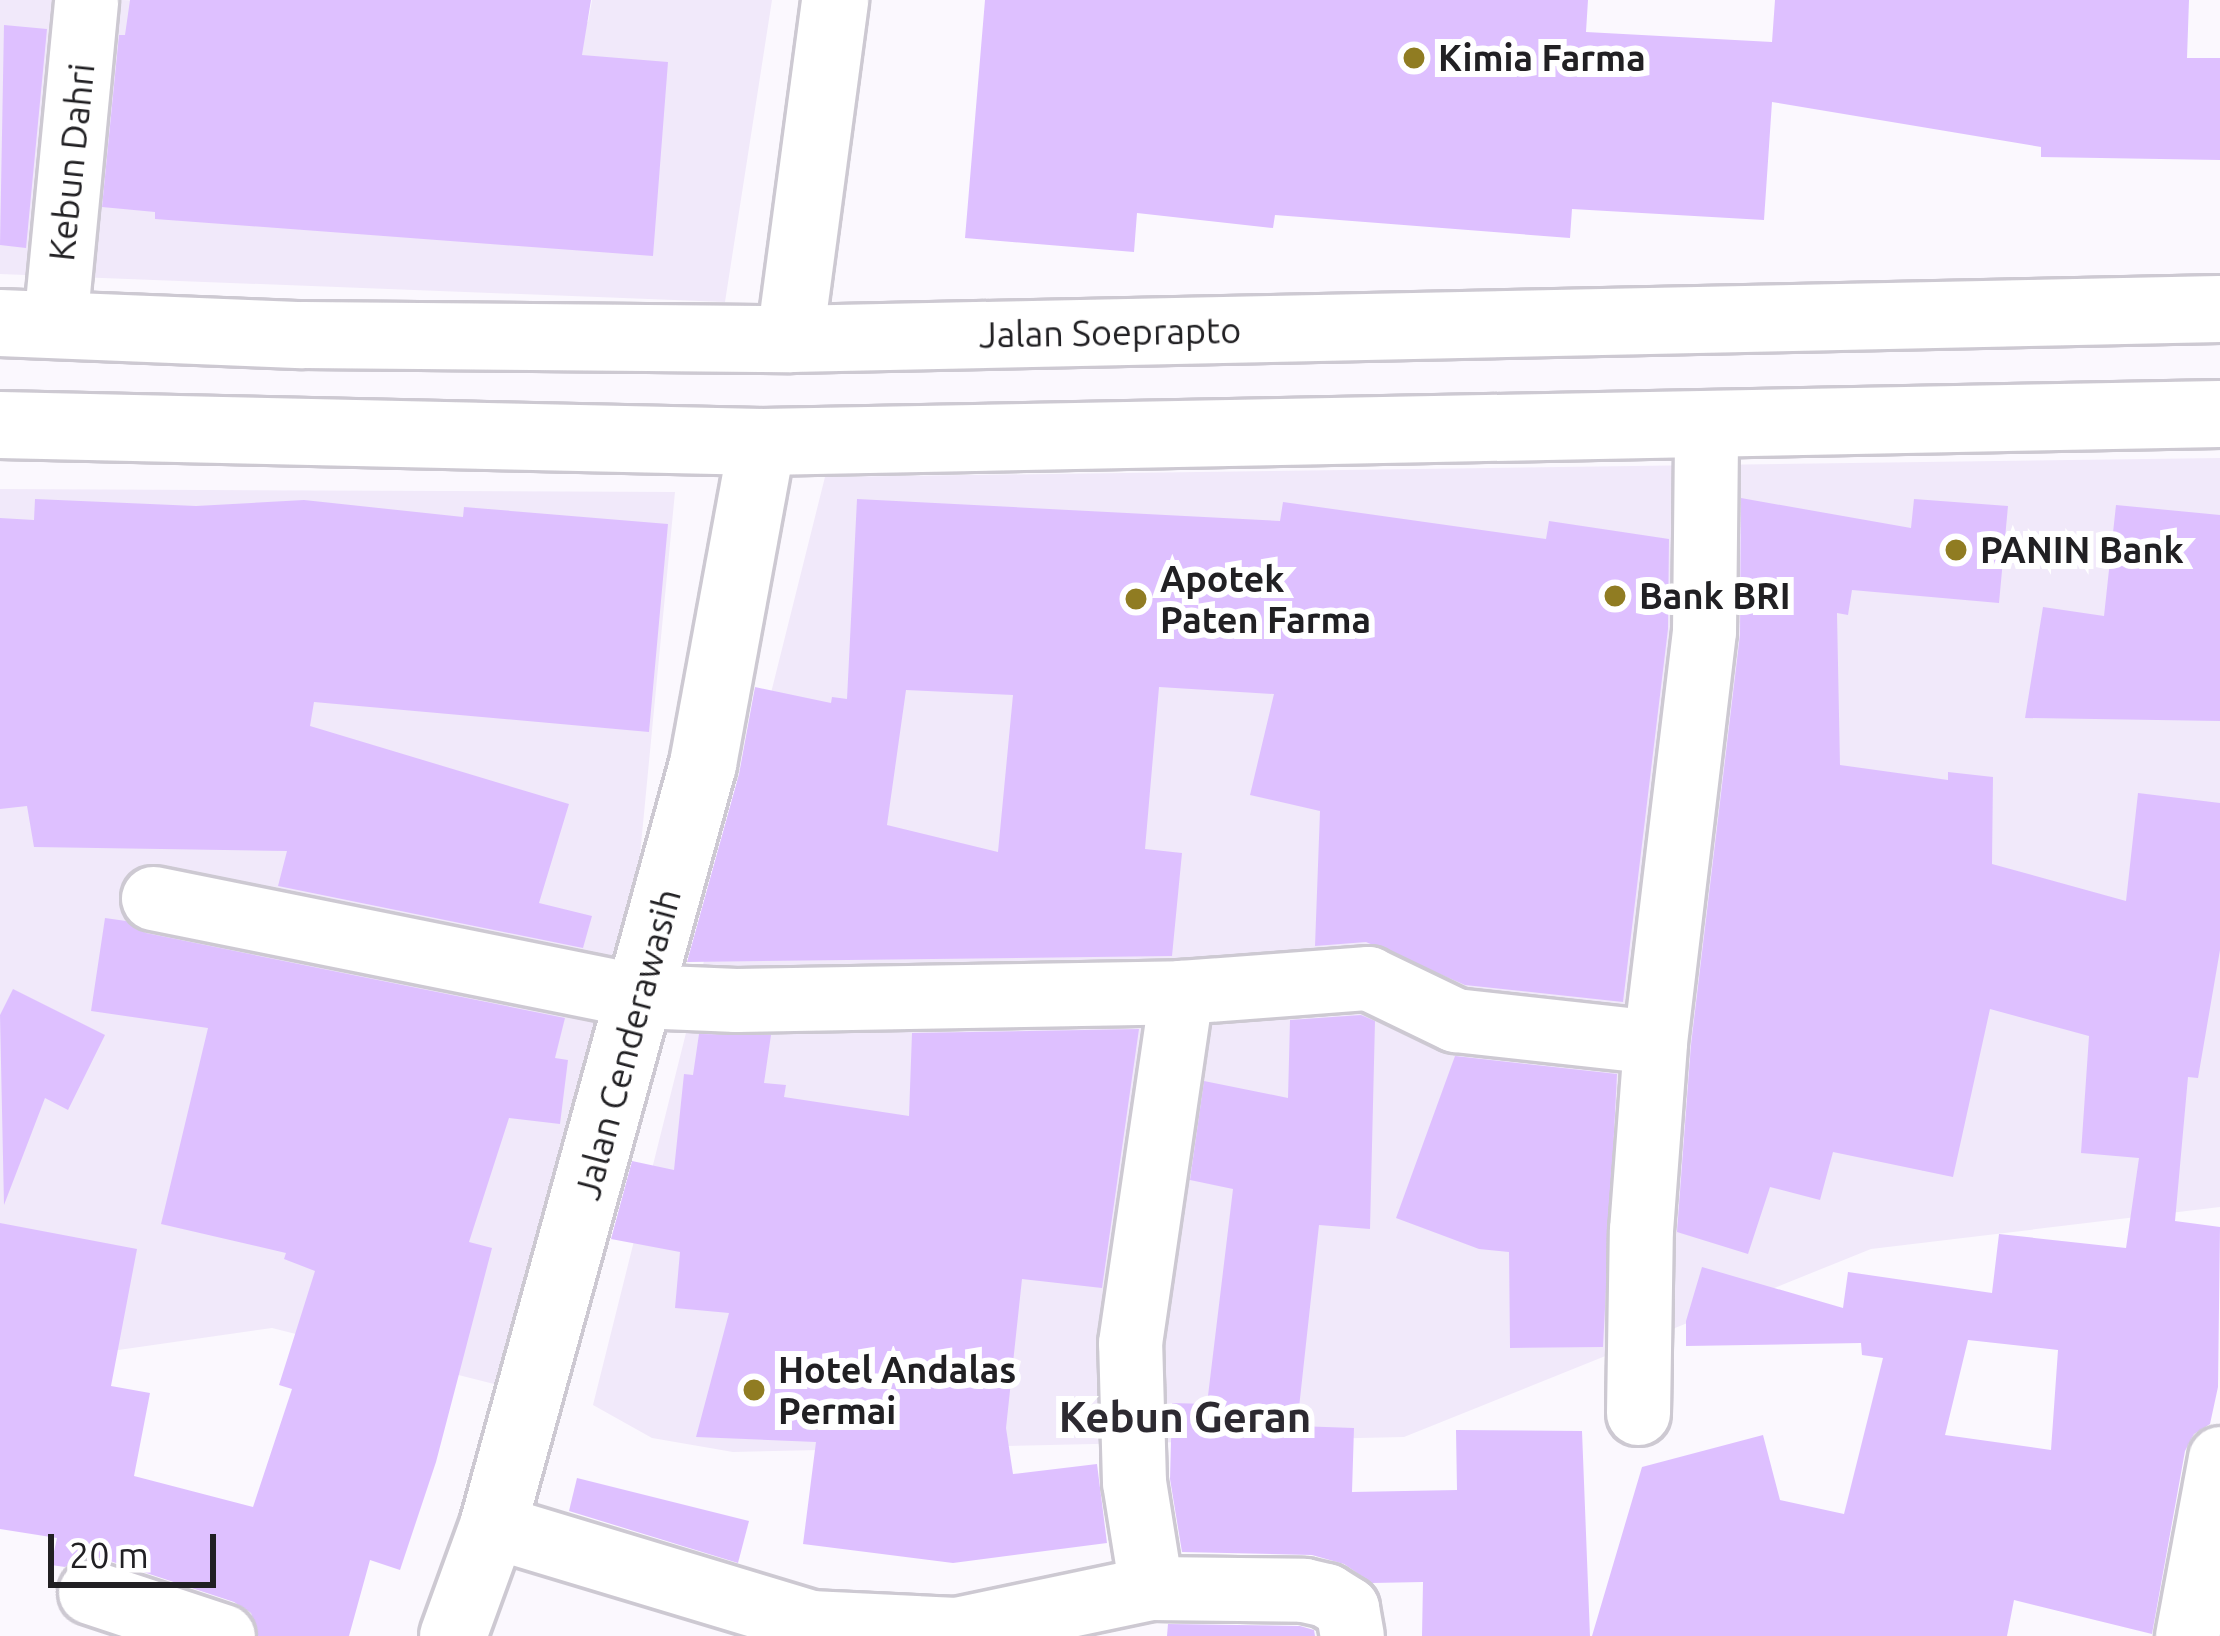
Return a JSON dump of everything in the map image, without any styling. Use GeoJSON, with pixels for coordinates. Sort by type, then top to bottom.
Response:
{"type":"FeatureCollection","features":[{"type":"Feature","properties":{"kind":"main road"},"geometry":{"type":"LineString","coordinates":[[790,339],[835,0]]}},
{"type":"Feature","properties":{"kind":"main road","name":"Jalan Soeprapto"},"geometry":{"type":"LineString","coordinates":[[27,324],[303,335],[790,339],[2220,309]]}},
{"type":"Feature","properties":{"kind":"main road"},"geometry":{"type":"LineString","coordinates":[[0,425],[762,442],[2220,414]]}},
{"type":"Feature","properties":{"kind":"main road","name":"Jalan Cenderawasih"},"geometry":{"type":"LineString","coordinates":[[453,1636],[493,1526],[704,764],[762,442]]}},
{"type":"Feature","properties":{"kind":"street","name":"Kebun Dahri"},"geometry":{"type":"LineString","coordinates":[[27,324],[86,0]]}},
{"type":"Feature","properties":{"kind":"street"},"geometry":{"type":"LineString","coordinates":[[1638,1413],[1640,1230],[1654,1042],[1704,631],[1706,422]]}},
{"type":"Feature","properties":{"kind":"street"},"geometry":{"type":"LineString","coordinates":[[154,898],[640,996],[736,1000],[1181,992],[1367,978],[1455,1020],[1654,1042]]}},
{"type":"Feature","properties":{"kind":"street"},"geometry":{"type":"LineString","coordinates":[[1151,1588],[1134,1482],[1130,1343],[1181,992]]}},
{"type":"Feature","properties":{"kind":"street"},"geometry":{"type":"LineString","coordinates":[[2187,1636],[2220,1458]]}},
{"type":"Feature","properties":{"kind":"street"},"geometry":{"type":"LineString","coordinates":[[493,1526],[809,1622],[956,1632],[1151,1588],[1319,1593],[1347,1608],[1352,1636]]}},
{"type":"Feature","properties":{"kind":"street"},"geometry":{"type":"LineString","coordinates":[[90,1592],[223,1636]]}},
{"type":"Feature","properties":{"kind":"shaded area"},"geometry":{"type":"Polygon","coordinates":[[[0,0],[122,0],[588,22],[592,0],[772,0],[725,302],[0,274],[0,0]]]}},
{"type":"Feature","properties":{"kind":"shaded area"},"geometry":{"type":"Polygon","coordinates":[[[2220,458],[2220,1207],[1871,1249],[1404,1437],[733,1452],[652,1438],[593,1405],[825,477],[2220,458]]]}},
{"type":"Feature","properties":{"kind":"shaded area"},"geometry":{"type":"Polygon","coordinates":[[[0,489],[675,492],[640,855],[506,1387],[272,1328],[0,1367],[0,489]]]}},
{"type":"Feature","properties":{"kind":"building"},"geometry":{"type":"Polygon","coordinates":[[[130,0],[591,0],[582,55],[668,62],[653,256],[155,219],[155,212],[102,207],[119,35],[125,35],[130,0]]]}},
{"type":"Feature","properties":{"kind":"building"},"geometry":{"type":"Polygon","coordinates":[[[985,0],[1588,0],[1586,32],[1772,42],[1775,0],[2189,0],[2187,58],[2220,58],[2220,160],[2041,157],[2041,147],[1772,102],[1764,220],[1572,209],[1570,238],[1275,215],[1273,228],[1137,213],[1134,252],[965,238],[985,0]]]}},
{"type":"Feature","properties":{"kind":"building"},"geometry":{"type":"Polygon","coordinates":[[[4,25],[47,29],[26,248],[0,245],[4,25]]]}},
{"type":"Feature","properties":{"kind":"building"},"geometry":{"type":"Polygon","coordinates":[[[1741,498],[1911,528],[1914,499],[2008,506],[1999,603],[1852,590],[1848,615],[1837,613],[1840,765],[1948,780],[1948,772],[1993,777],[1992,864],[2126,901],[2138,793],[2220,803],[2220,950],[2198,1078],[2188,1077],[2175,1221],[2220,1227],[2218,1387],[2210,1424],[2194,1434],[2185,1451],[2152,1634],[2014,1600],[2007,1636],[1592,1636],[1642,1467],[1763,1435],[1780,1500],[1844,1514],[1883,1358],[1862,1355],[1861,1343],[1686,1346],[1686,1321],[1702,1267],[1843,1308],[1848,1272],[1992,1293],[1999,1234],[2126,1248],[2139,1158],[2081,1153],[2089,1036],[1990,1009],[1953,1177],[1833,1152],[1820,1200],[1770,1187],[1748,1254],[1677,1232],[1691,1045],[1740,635],[1741,498]],[[1968,1340],[1945,1435],[2051,1450],[2058,1350],[1968,1340]]]}},
{"type":"Feature","properties":{"kind":"building"},"geometry":{"type":"Polygon","coordinates":[[[35,499],[196,506],[304,500],[463,517],[464,507],[668,524],[649,732],[314,702],[310,726],[569,804],[539,903],[592,916],[583,948],[278,886],[287,851],[34,847],[27,806],[0,809],[0,518],[34,520],[35,499]]]}},
{"type":"Feature","properties":{"kind":"building"},"geometry":{"type":"Polygon","coordinates":[[[857,499],[1280,521],[1283,502],[1546,539],[1549,521],[1669,539],[1668,629],[1623,1002],[1465,985],[1366,942],[1315,946],[1320,811],[1250,795],[1274,694],[1159,687],[1145,849],[1182,853],[1172,956],[687,962],[739,774],[755,687],[831,703],[832,697],[847,699],[857,499]],[[906,690],[887,825],[998,852],[1013,695],[906,690]]]}},
{"type":"Feature","properties":{"kind":"building"},"geometry":{"type":"Polygon","coordinates":[[[2116,505],[2220,515],[2220,721],[2025,718],[2043,607],[2104,616],[2116,505]]]}},
{"type":"Feature","properties":{"kind":"building"},"geometry":{"type":"Polygon","coordinates":[[[105,918],[126,921],[146,933],[565,1018],[555,1058],[568,1060],[560,1124],[509,1118],[469,1242],[492,1248],[436,1462],[400,1570],[370,1560],[349,1636],[258,1636],[251,1613],[234,1602],[101,1558],[82,1557],[65,1567],[51,1565],[57,1538],[0,1529],[0,1223],[137,1249],[111,1386],[150,1393],[134,1476],[253,1507],[292,1389],[279,1385],[315,1271],[284,1259],[286,1253],[161,1224],[208,1028],[91,1011],[105,918]]]}},
{"type":"Feature","properties":{"kind":"building"},"geometry":{"type":"Polygon","coordinates":[[[13,989],[105,1035],[68,1110],[45,1098],[4,1205],[0,1015],[13,989]]]}},
{"type":"Feature","properties":{"kind":"building"},"geometry":{"type":"Polygon","coordinates":[[[1361,1015],[1375,1021],[1370,1229],[1319,1225],[1297,1426],[1354,1428],[1352,1492],[1457,1490],[1456,1430],[1582,1431],[1590,1636],[1422,1636],[1423,1582],[1372,1583],[1344,1564],[1312,1555],[1182,1552],[1170,1479],[1172,1403],[1207,1404],[1233,1189],[1190,1180],[1204,1081],[1288,1098],[1290,1020],[1361,1015]]]}},
{"type":"Feature","properties":{"kind":"building"},"geometry":{"type":"Polygon","coordinates":[[[1139,1029],[1102,1288],[1022,1279],[1006,1428],[1013,1474],[1097,1464],[1107,1543],[953,1563],[803,1544],[816,1442],[696,1437],[729,1313],[675,1308],[680,1252],[611,1239],[632,1161],[674,1170],[684,1074],[693,1075],[699,1034],[771,1035],[764,1083],[786,1085],[784,1097],[909,1116],[912,1033],[1139,1029]]]}},
{"type":"Feature","properties":{"kind":"building"},"geometry":{"type":"Polygon","coordinates":[[[1455,1056],[1617,1074],[1603,1347],[1510,1348],[1509,1252],[1479,1249],[1396,1218],[1455,1056]]]}},
{"type":"Feature","properties":{"kind":"building"},"geometry":{"type":"Polygon","coordinates":[[[577,1478],[749,1521],[738,1563],[569,1511],[577,1478]]]}},
{"type":"Feature","properties":{"kind":"building"},"geometry":{"type":"Polygon","coordinates":[[[1168,1624],[1300,1626],[1314,1630],[1315,1636],[1167,1636],[1168,1624]]]}},
{"type":"Feature","properties":{"kind":"place","name":"Kimia Farma"},"geometry":{"type":"Point","coordinates":[1414,58]}},
{"type":"Feature","properties":{"kind":"place","name":"PANIN Bank"},"geometry":{"type":"Point","coordinates":[1956,550]}},
{"type":"Feature","properties":{"kind":"place","name":"Bank BRI"},"geometry":{"type":"Point","coordinates":[1615,596]}},
{"type":"Feature","properties":{"kind":"place","name":"Apotek Paten Farma"},"geometry":{"type":"Point","coordinates":[1136,599]}},
{"type":"Feature","properties":{"kind":"place","name":"Hotel Andalas Permai"},"geometry":{"type":"Point","coordinates":[754,1390]}},
{"type":"Feature","properties":{"kind":"district","name":"Kebun Geran"},"geometry":{"type":"Point","coordinates":[1185,1417]}}]}
